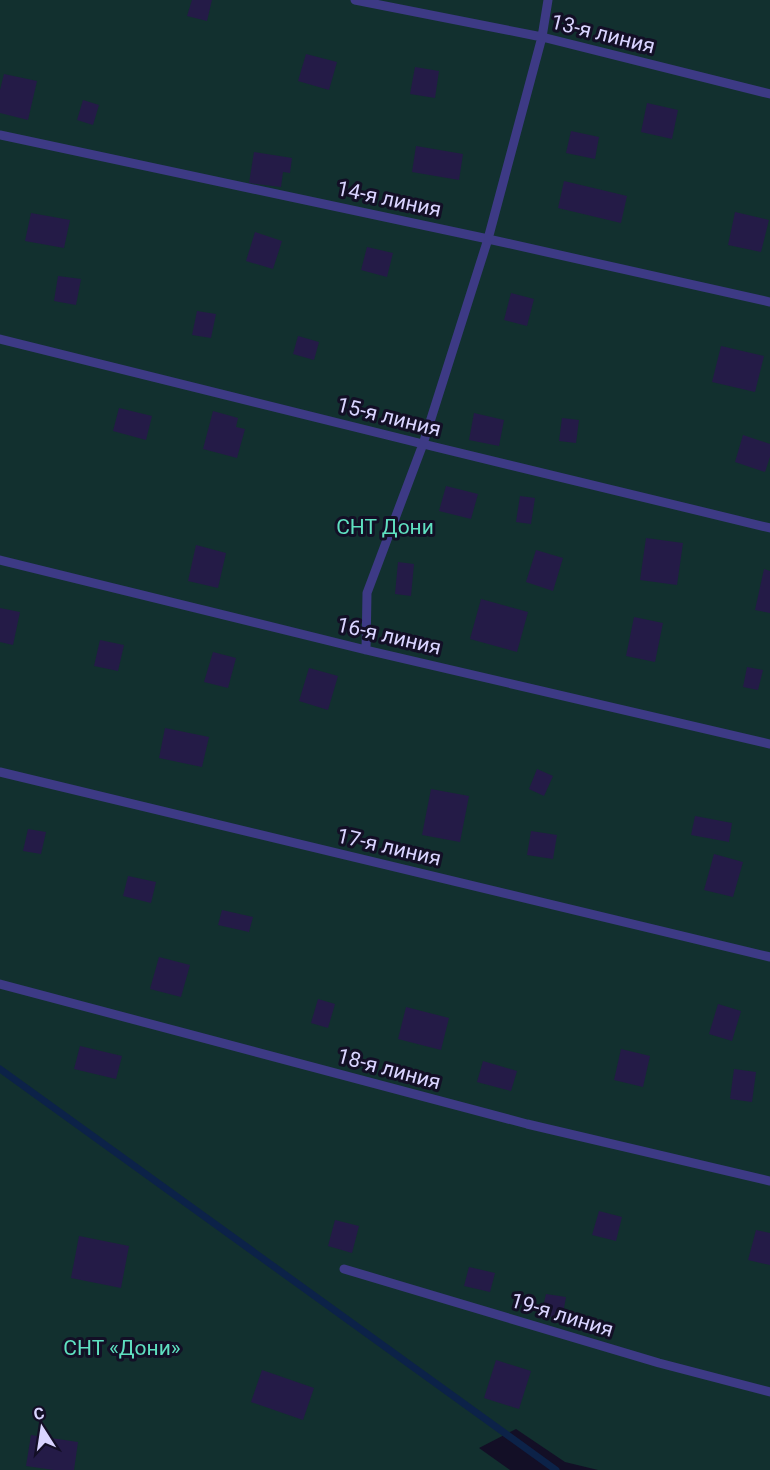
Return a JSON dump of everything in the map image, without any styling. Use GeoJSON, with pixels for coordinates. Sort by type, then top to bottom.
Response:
{"type":"FeatureCollection","features":[{"type":"Feature","properties":{"kind":"lane","name":"13-я линия"},"geometry":{"type":"LineString","coordinates":[[355,0],[542,37],[770,94]]}},
{"type":"Feature","properties":{"kind":"lane"},"geometry":{"type":"LineString","coordinates":[[366,650],[367,593],[423,444],[488,239],[542,37],[548,0]]}},
{"type":"Feature","properties":{"kind":"lane","name":"14-я линия"},"geometry":{"type":"LineString","coordinates":[[0,135],[770,302]]}},
{"type":"Feature","properties":{"kind":"lane","name":"15-я линия"},"geometry":{"type":"LineString","coordinates":[[0,339],[770,528]]}},
{"type":"Feature","properties":{"kind":"lane","name":"16-я линия"},"geometry":{"type":"LineString","coordinates":[[0,560],[366,650],[770,744]]}},
{"type":"Feature","properties":{"kind":"lane","name":"17-я линия"},"geometry":{"type":"LineString","coordinates":[[0,772],[770,957]]}},
{"type":"Feature","properties":{"kind":"lane","name":"18-я линия"},"geometry":{"type":"LineString","coordinates":[[0,984],[527,1124],[770,1181]]}},
{"type":"Feature","properties":{"kind":"lane","name":"19-я линия"},"geometry":{"type":"LineString","coordinates":[[344,1269],[659,1363],[770,1392]]}},
{"type":"Feature","properties":{"kind":"green space","name":"СНТ Дони"},"geometry":{"type":"Polygon","coordinates":[[[0,0],[770,0],[770,1470],[598,1470],[565,1462],[516,1429],[479,1448],[510,1470],[0,1470],[0,0]]]}},
{"type":"Feature","properties":{"kind":"building"},"geometry":{"type":"Polygon","coordinates":[[[192,0],[212,0],[207,21],[187,16],[192,0]]]}},
{"type":"Feature","properties":{"kind":"building"},"geometry":{"type":"Polygon","coordinates":[[[306,54],[337,62],[329,90],[298,81],[306,54]]]}},
{"type":"Feature","properties":{"kind":"building"},"geometry":{"type":"Polygon","coordinates":[[[415,67],[439,71],[435,98],[410,94],[415,67]]]}},
{"type":"Feature","properties":{"kind":"building"},"geometry":{"type":"Polygon","coordinates":[[[4,74],[37,81],[28,120],[0,113],[0,90],[4,74]]]}},
{"type":"Feature","properties":{"kind":"building"},"geometry":{"type":"Polygon","coordinates":[[[83,100],[99,105],[93,125],[77,120],[83,100]]]}},
{"type":"Feature","properties":{"kind":"building"},"geometry":{"type":"Polygon","coordinates":[[[647,103],[678,110],[672,139],[641,132],[647,103]]]}},
{"type":"Feature","properties":{"kind":"building"},"geometry":{"type":"Polygon","coordinates":[[[571,131],[599,137],[595,159],[566,153],[571,131]]]}},
{"type":"Feature","properties":{"kind":"building"},"geometry":{"type":"Polygon","coordinates":[[[416,146],[463,154],[459,180],[412,172],[416,146]]]}},
{"type":"Feature","properties":{"kind":"building"},"geometry":{"type":"Polygon","coordinates":[[[254,152],[292,158],[290,173],[283,172],[281,187],[249,183],[254,152]]]}},
{"type":"Feature","properties":{"kind":"building"},"geometry":{"type":"Polygon","coordinates":[[[564,181],[627,196],[621,223],[558,208],[564,181]]]}},
{"type":"Feature","properties":{"kind":"building"},"geometry":{"type":"Polygon","coordinates":[[[735,212],[769,220],[761,252],[728,245],[735,212]]]}},
{"type":"Feature","properties":{"kind":"building"},"geometry":{"type":"Polygon","coordinates":[[[31,213],[70,220],[64,248],[25,241],[31,213]]]}},
{"type":"Feature","properties":{"kind":"building"},"geometry":{"type":"Polygon","coordinates":[[[255,232],[282,241],[273,269],[246,261],[255,232]]]}},
{"type":"Feature","properties":{"kind":"building"},"geometry":{"type":"Polygon","coordinates":[[[367,247],[393,253],[387,277],[361,270],[367,247]]]}},
{"type":"Feature","properties":{"kind":"building"},"geometry":{"type":"Polygon","coordinates":[[[58,276],[81,279],[76,305],[54,301],[58,276]]]}},
{"type":"Feature","properties":{"kind":"building"},"geometry":{"type":"Polygon","coordinates":[[[511,293],[534,299],[527,326],[504,320],[511,293]]]}},
{"type":"Feature","properties":{"kind":"building"},"geometry":{"type":"Polygon","coordinates":[[[197,311],[216,314],[211,338],[192,335],[197,311]]]}},
{"type":"Feature","properties":{"kind":"building"},"geometry":{"type":"Polygon","coordinates":[[[298,336],[319,342],[314,360],[293,354],[298,336]]]}},
{"type":"Feature","properties":{"kind":"building"},"geometry":{"type":"Polygon","coordinates":[[[721,346],[764,356],[755,392],[712,382],[721,346]]]}},
{"type":"Feature","properties":{"kind":"building"},"geometry":{"type":"Polygon","coordinates":[[[119,408],[152,416],[146,440],[113,431],[119,408]]]}},
{"type":"Feature","properties":{"kind":"building"},"geometry":{"type":"Polygon","coordinates":[[[213,411],[238,418],[236,427],[245,429],[237,458],[203,449],[213,411]]]}},
{"type":"Feature","properties":{"kind":"building"},"geometry":{"type":"Polygon","coordinates":[[[474,413],[504,420],[499,446],[469,440],[474,413]]]}},
{"type":"Feature","properties":{"kind":"building"},"geometry":{"type":"Polygon","coordinates":[[[562,418],[579,420],[576,443],[559,441],[562,418]]]}},
{"type":"Feature","properties":{"kind":"building"},"geometry":{"type":"Polygon","coordinates":[[[743,435],[770,444],[770,457],[765,472],[735,462],[743,435]]]}},
{"type":"Feature","properties":{"kind":"building"},"geometry":{"type":"Polygon","coordinates":[[[446,486],[478,494],[471,519],[439,511],[446,486]]]}},
{"type":"Feature","properties":{"kind":"building"},"geometry":{"type":"Polygon","coordinates":[[[520,496],[535,498],[531,524],[516,522],[520,496]]]}},
{"type":"Feature","properties":{"kind":"building"},"geometry":{"type":"Polygon","coordinates":[[[646,538],[683,543],[677,585],[640,580],[646,538]]]}},
{"type":"Feature","properties":{"kind":"building"},"geometry":{"type":"Polygon","coordinates":[[[196,545],[226,553],[218,588],[188,581],[196,545]]]}},
{"type":"Feature","properties":{"kind":"building"},"geometry":{"type":"Polygon","coordinates":[[[536,550],[563,558],[553,591],[526,582],[536,550]]]}},
{"type":"Feature","properties":{"kind":"building"},"geometry":{"type":"Polygon","coordinates":[[[398,562],[414,564],[411,596],[395,594],[398,562]]]}},
{"type":"Feature","properties":{"kind":"building"},"geometry":{"type":"Polygon","coordinates":[[[764,569],[770,571],[770,613],[755,610],[764,569]]]}},
{"type":"Feature","properties":{"kind":"building"},"geometry":{"type":"Polygon","coordinates":[[[481,599],[528,612],[517,652],[470,639],[481,599]]]}},
{"type":"Feature","properties":{"kind":"building"},"geometry":{"type":"Polygon","coordinates":[[[0,608],[20,612],[13,645],[0,642],[0,608]]]}},
{"type":"Feature","properties":{"kind":"building"},"geometry":{"type":"Polygon","coordinates":[[[634,617],[663,623],[655,662],[626,656],[634,617]]]}},
{"type":"Feature","properties":{"kind":"building"},"geometry":{"type":"Polygon","coordinates":[[[100,640],[124,645],[118,671],[94,666],[100,640]]]}},
{"type":"Feature","properties":{"kind":"building"},"geometry":{"type":"Polygon","coordinates":[[[213,652],[236,658],[228,688],[204,682],[213,652]]]}},
{"type":"Feature","properties":{"kind":"building"},"geometry":{"type":"Polygon","coordinates":[[[747,667],[763,670],[758,690],[743,687],[747,667]]]}},
{"type":"Feature","properties":{"kind":"building"},"geometry":{"type":"Polygon","coordinates":[[[309,668],[338,676],[328,710],[299,701],[309,668]]]}},
{"type":"Feature","properties":{"kind":"building"},"geometry":{"type":"Polygon","coordinates":[[[165,728],[209,737],[202,767],[159,758],[165,728]]]}},
{"type":"Feature","properties":{"kind":"building"},"geometry":{"type":"Polygon","coordinates":[[[537,769],[553,776],[544,796],[529,789],[537,769]]]}},
{"type":"Feature","properties":{"kind":"building"},"geometry":{"type":"Polygon","coordinates":[[[431,789],[469,796],[460,842],[422,835],[431,789]]]}},
{"type":"Feature","properties":{"kind":"building"},"geometry":{"type":"Polygon","coordinates":[[[695,816],[732,823],[729,842],[691,835],[695,816]]]}},
{"type":"Feature","properties":{"kind":"building"},"geometry":{"type":"Polygon","coordinates":[[[28,829],[46,832],[41,854],[23,851],[28,829]]]}},
{"type":"Feature","properties":{"kind":"building"},"geometry":{"type":"Polygon","coordinates":[[[531,831],[557,835],[553,859],[527,855],[531,831]]]}},
{"type":"Feature","properties":{"kind":"building"},"geometry":{"type":"Polygon","coordinates":[[[714,854],[743,862],[733,897],[704,890],[714,854]]]}},
{"type":"Feature","properties":{"kind":"building"},"geometry":{"type":"Polygon","coordinates":[[[128,876],[156,882],[151,903],[123,896],[128,876]]]}},
{"type":"Feature","properties":{"kind":"building"},"geometry":{"type":"Polygon","coordinates":[[[222,910],[253,917],[249,932],[218,925],[222,910]]]}},
{"type":"Feature","properties":{"kind":"building"},"geometry":{"type":"Polygon","coordinates":[[[159,957],[190,965],[181,997],[150,989],[159,957]]]}},
{"type":"Feature","properties":{"kind":"building"},"geometry":{"type":"Polygon","coordinates":[[[318,999],[335,1004],[328,1028],[311,1023],[318,999]]]}},
{"type":"Feature","properties":{"kind":"building"},"geometry":{"type":"Polygon","coordinates":[[[718,1004],[741,1011],[732,1041],[709,1034],[718,1004]]]}},
{"type":"Feature","properties":{"kind":"building"},"geometry":{"type":"Polygon","coordinates":[[[406,1007],[449,1018],[441,1050],[398,1039],[406,1007]]]}},
{"type":"Feature","properties":{"kind":"building"},"geometry":{"type":"Polygon","coordinates":[[[80,1046],[122,1056],[116,1079],[74,1069],[80,1046]]]}},
{"type":"Feature","properties":{"kind":"building"},"geometry":{"type":"Polygon","coordinates":[[[621,1049],[650,1056],[643,1087],[614,1080],[621,1049]]]}},
{"type":"Feature","properties":{"kind":"building"},"geometry":{"type":"Polygon","coordinates":[[[483,1061],[517,1071],[511,1091],[477,1082],[483,1061]]]}},
{"type":"Feature","properties":{"kind":"building"},"geometry":{"type":"Polygon","coordinates":[[[734,1069],[756,1072],[752,1102],[730,1099],[734,1069]]]}},
{"type":"Feature","properties":{"kind":"building"},"geometry":{"type":"Polygon","coordinates":[[[599,1211],[622,1217],[616,1241],[592,1235],[599,1211]]]}},
{"type":"Feature","properties":{"kind":"building"},"geometry":{"type":"Polygon","coordinates":[[[335,1220],[359,1226],[352,1253],[328,1246],[335,1220]]]}},
{"type":"Feature","properties":{"kind":"building"},"geometry":{"type":"Polygon","coordinates":[[[756,1230],[770,1233],[770,1265],[748,1260],[756,1230]]]}},
{"type":"Feature","properties":{"kind":"building"},"geometry":{"type":"Polygon","coordinates":[[[79,1236],[129,1246],[121,1288],[71,1278],[79,1236]]]}},
{"type":"Feature","properties":{"kind":"building"},"geometry":{"type":"Polygon","coordinates":[[[469,1267],[495,1273],[490,1292],[464,1286],[469,1267]]]}},
{"type":"Feature","properties":{"kind":"building"},"geometry":{"type":"Polygon","coordinates":[[[546,1294],[566,1297],[562,1319],[541,1315],[546,1294]]]}},
{"type":"Feature","properties":{"kind":"building"},"geometry":{"type":"Polygon","coordinates":[[[496,1360],[531,1371],[519,1409],[484,1398],[496,1360]]]}},
{"type":"Feature","properties":{"kind":"building"},"geometry":{"type":"Polygon","coordinates":[[[262,1370],[314,1388],[303,1420],[251,1402],[262,1370]]]}},
{"type":"Feature","properties":{"kind":"building"},"geometry":{"type":"Polygon","coordinates":[[[31,1435],[78,1442],[74,1470],[26,1466],[31,1435]]]}},
{"type":"Feature","properties":{"kind":"waterway"},"geometry":{"type":"LineString","coordinates":[[0,1069],[556,1470]]}},
{"type":"Feature","properties":{"kind":"park label","name":"СНТ «Дони»"},"geometry":{"type":"Point","coordinates":[122,1348]}}]}
